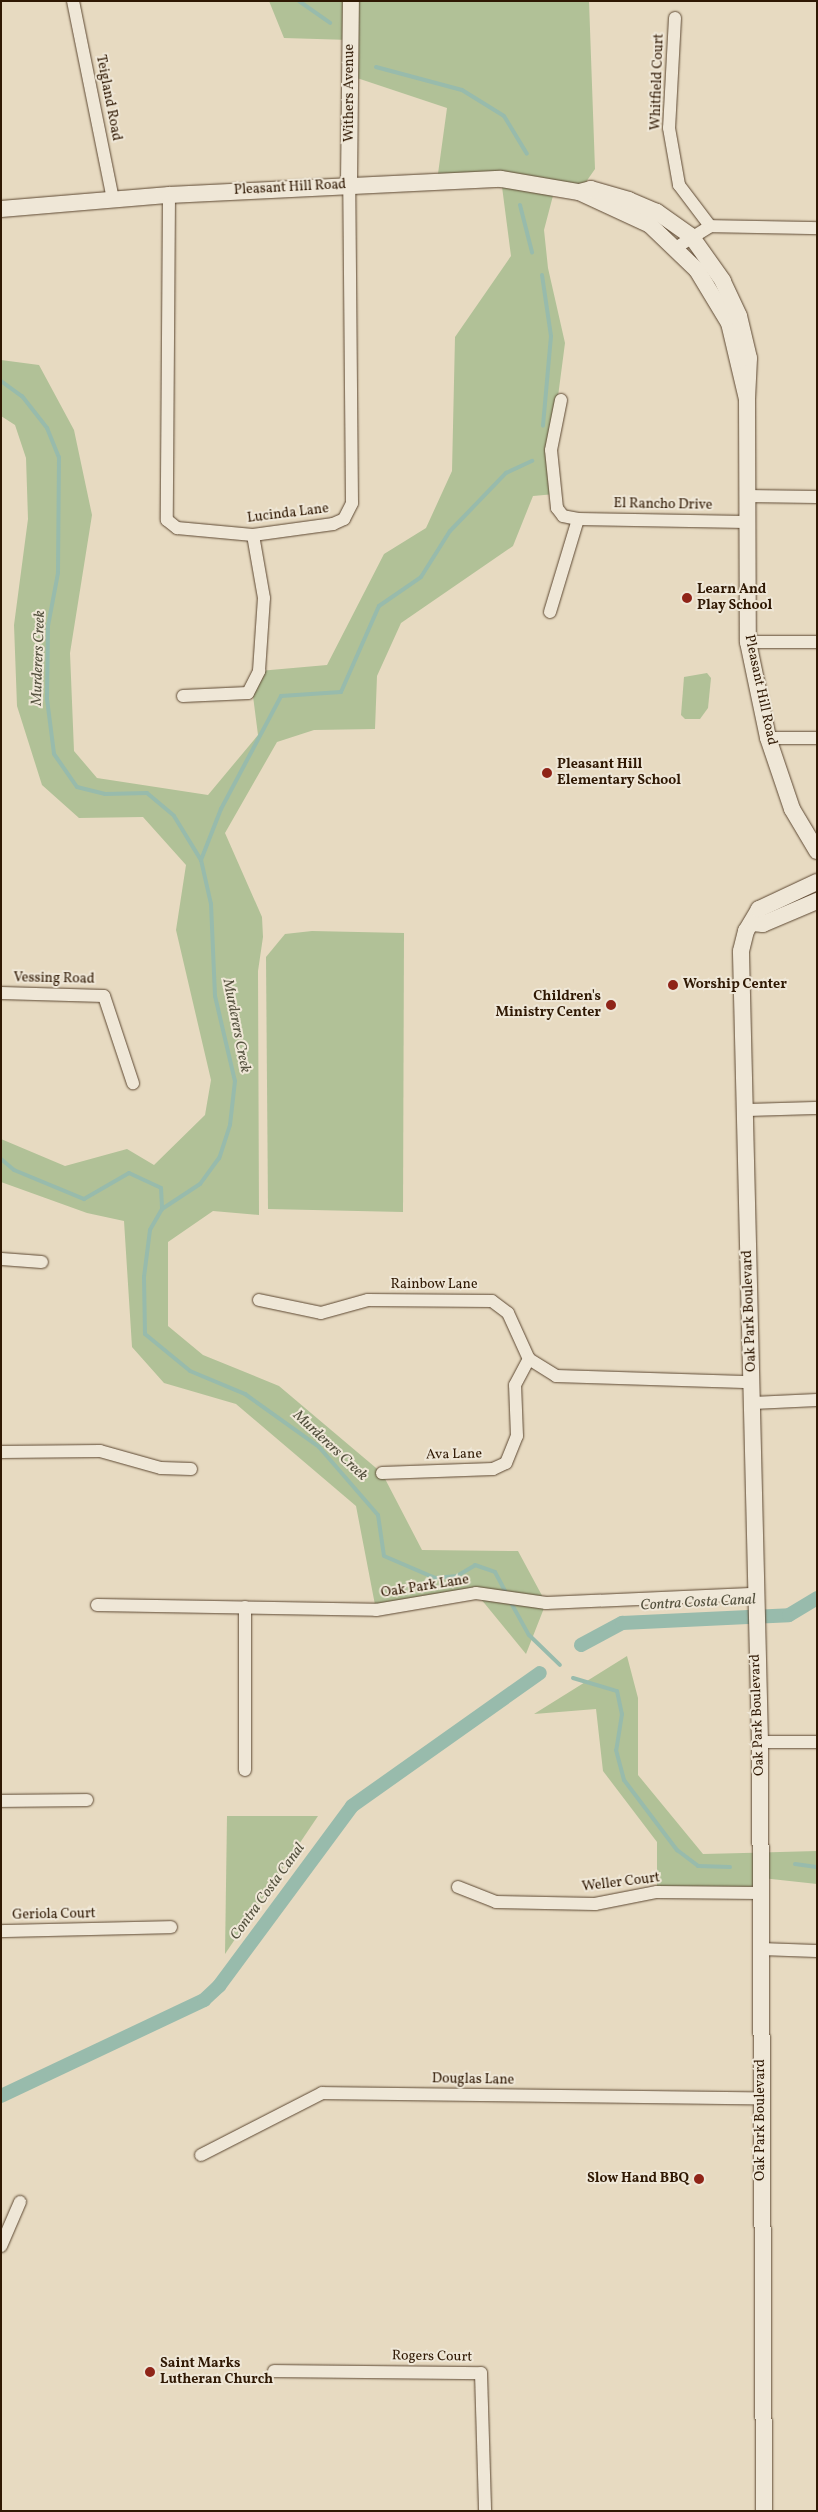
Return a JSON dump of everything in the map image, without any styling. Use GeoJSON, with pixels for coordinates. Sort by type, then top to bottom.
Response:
{"type":"FeatureCollection","features":[{"type":"Feature","properties":{"kind":"street","name":"Teigland Road"},"geometry":{"type":"LineString","coordinates":[[73,1],[113,200]]}},
{"type":"Feature","properties":{"kind":"street","name":"Withers Avenue"},"geometry":{"type":"LineString","coordinates":[[349,184],[350,1]]}},
{"type":"Feature","properties":{"kind":"street","name":"Whitfield Court"},"geometry":{"type":"LineString","coordinates":[[675,18],[669,128],[679,185],[710,226]]}},
{"type":"Feature","properties":{"kind":"street","name":"Pleasant Hill Road"},"geometry":{"type":"LineString","coordinates":[[1,209],[169,195],[349,184],[501,179],[578,192],[637,217],[677,247],[712,291],[729,323],[747,399]]}},
{"type":"Feature","properties":{"kind":"street","name":"Lucinda Lane"},"geometry":{"type":"LineString","coordinates":[[169,195],[167,520],[177,528],[253,536],[333,524],[344,519],[352,503],[349,184]]}},
{"type":"Feature","properties":{"kind":"street","name":"Pleasant Hill Road"},"geometry":{"type":"LineString","coordinates":[[578,192],[591,190],[629,200],[657,212],[691,236],[724,281],[739,316],[749,358],[746,496],[748,642],[768,738],[792,809],[817,851]]}},
{"type":"Feature","properties":{"kind":"street"},"geometry":{"type":"LineString","coordinates":[[677,247],[691,236],[710,226],[817,228]]}},
{"type":"Feature","properties":{"kind":"street"},"geometry":{"type":"LineString","coordinates":[[550,612],[578,519],[563,516],[557,508],[551,450],[560,400]]}},
{"type":"Feature","properties":{"kind":"street"},"geometry":{"type":"LineString","coordinates":[[746,496],[817,497]]}},
{"type":"Feature","properties":{"kind":"street","name":"El Rancho Drive"},"geometry":{"type":"LineString","coordinates":[[578,519],[746,522]]}},
{"type":"Feature","properties":{"kind":"street"},"geometry":{"type":"LineString","coordinates":[[183,696],[248,693],[258,671],[264,598],[253,536]]}},
{"type":"Feature","properties":{"kind":"street"},"geometry":{"type":"LineString","coordinates":[[748,642],[817,642]]}},
{"type":"Feature","properties":{"kind":"street"},"geometry":{"type":"LineString","coordinates":[[768,738],[817,738]]}},
{"type":"Feature","properties":{"kind":"street","name":"Oak Park Boulevard"},"geometry":{"type":"LineString","coordinates":[[764,2511],[760,2098],[760,1742],[741,951],[759,909],[817,882]]}},
{"type":"Feature","properties":{"kind":"street"},"geometry":{"type":"LineString","coordinates":[[752,923],[763,924],[817,901]]}},
{"type":"Feature","properties":{"kind":"street","name":"Vessing Road"},"geometry":{"type":"LineString","coordinates":[[1,993],[104,996],[133,1083]]}},
{"type":"Feature","properties":{"kind":"street"},"geometry":{"type":"LineString","coordinates":[[745,1110],[817,1108]]}},
{"type":"Feature","properties":{"kind":"street"},"geometry":{"type":"LineString","coordinates":[[1,1259],[42,1262]]}},
{"type":"Feature","properties":{"kind":"street","name":"Rainbow Lane"},"geometry":{"type":"LineString","coordinates":[[259,1300],[321,1314],[368,1300],[492,1300],[508,1313],[529,1359]]}},
{"type":"Feature","properties":{"kind":"street"},"geometry":{"type":"LineString","coordinates":[[529,1359],[556,1376],[752,1382]]}},
{"type":"Feature","properties":{"kind":"street","name":"Ava Lane"},"geometry":{"type":"LineString","coordinates":[[382,1473],[493,1469],[506,1464],[517,1436],[516,1385],[529,1359]]}},
{"type":"Feature","properties":{"kind":"street"},"geometry":{"type":"LineString","coordinates":[[753,1403],[817,1400]]}},
{"type":"Feature","properties":{"kind":"street"},"geometry":{"type":"LineString","coordinates":[[1,1452],[100,1451],[161,1468],[191,1469]]}},
{"type":"Feature","properties":{"kind":"street","name":"Oak Park Lane"},"geometry":{"type":"LineString","coordinates":[[97,1606],[376,1610],[476,1593],[522,1601],[756,1602]]}},
{"type":"Feature","properties":{"kind":"street"},"geometry":{"type":"LineString","coordinates":[[245,1607],[245,1770]]}},
{"type":"Feature","properties":{"kind":"street"},"geometry":{"type":"LineString","coordinates":[[760,1742],[817,1742]]}},
{"type":"Feature","properties":{"kind":"street"},"geometry":{"type":"LineString","coordinates":[[1,1801],[87,1800]]}},
{"type":"Feature","properties":{"kind":"street","name":"Weller Court"},"geometry":{"type":"LineString","coordinates":[[458,1887],[496,1902],[595,1904],[657,1892],[760,1893]]}},
{"type":"Feature","properties":{"kind":"street","name":"Geriola Court"},"geometry":{"type":"LineString","coordinates":[[1,1931],[172,1927]]}},
{"type":"Feature","properties":{"kind":"street"},"geometry":{"type":"LineString","coordinates":[[760,1949],[817,1951]]}},
{"type":"Feature","properties":{"kind":"street","name":"Douglas Lane"},"geometry":{"type":"LineString","coordinates":[[201,2155],[322,2094],[760,2098]]}},
{"type":"Feature","properties":{"kind":"street"},"geometry":{"type":"LineString","coordinates":[[1,2246],[20,2202]]}},
{"type":"Feature","properties":{"kind":"street","name":"Rogers Court"},"geometry":{"type":"LineString","coordinates":[[274,2371],[481,2373],[485,2511]]}},
{"type":"Feature","properties":{"kind":"green space"},"geometry":{"type":"Polygon","coordinates":[[[269,1],[589,1],[595,169],[579,192],[555,188],[544,230],[548,268],[565,343],[551,450],[555,494],[533,496],[513,546],[401,623],[377,676],[375,729],[314,730],[277,742],[225,833],[262,917],[263,937],[258,971],[259,1215],[213,1211],[168,1242],[168,1326],[203,1355],[279,1386],[382,1473],[422,1550],[518,1551],[546,1603],[526,1654],[476,1593],[376,1610],[356,1506],[236,1404],[164,1383],[132,1347],[124,1221],[87,1213],[1,1182],[1,1139],[65,1166],[127,1149],[154,1165],[205,1115],[211,1080],[176,930],[186,865],[143,817],[79,818],[42,785],[17,706],[14,625],[28,519],[26,458],[15,425],[1,416],[1,360],[39,365],[74,430],[92,515],[70,653],[74,751],[97,778],[208,795],[258,735],[253,696],[259,671],[327,665],[384,554],[426,528],[452,471],[455,337],[511,256],[501,179],[437,181],[447,108],[351,76],[350,40],[284,38],[269,1]]]}},
{"type":"Feature","properties":{"kind":"green space"},"geometry":{"type":"Polygon","coordinates":[[[707,673],[711,678],[708,708],[700,719],[685,719],[681,715],[684,677],[707,673]]]}},
{"type":"Feature","properties":{"kind":"green space"},"geometry":{"type":"Polygon","coordinates":[[[312,931],[404,933],[403,1212],[268,1209],[266,957],[285,934],[312,931]]]}},
{"type":"Feature","properties":{"kind":"green space"},"geometry":{"type":"Polygon","coordinates":[[[627,1656],[638,1698],[638,1775],[703,1854],[817,1851],[817,1884],[761,1878],[760,1893],[657,1892],[657,1842],[603,1771],[596,1709],[534,1714],[627,1656]]]}},
{"type":"Feature","properties":{"kind":"green space"},"geometry":{"type":"Polygon","coordinates":[[[227,1816],[318,1816],[225,1954],[227,1816]]]}},
{"type":"Feature","properties":{"kind":"waterway"},"geometry":{"type":"LineString","coordinates":[[299,1],[330,23]]}},
{"type":"Feature","properties":{"kind":"waterway"},"geometry":{"type":"LineString","coordinates":[[376,67],[462,90],[504,116],[527,154]]}},
{"type":"Feature","properties":{"kind":"waterway"},"geometry":{"type":"LineString","coordinates":[[520,205],[532,252]]}},
{"type":"Feature","properties":{"kind":"waterway"},"geometry":{"type":"LineString","coordinates":[[542,275],[551,336],[543,426]]}},
{"type":"Feature","properties":{"kind":"waterway","name":"Murderers Creek"},"geometry":{"type":"LineString","coordinates":[[1,381],[22,396],[47,428],[59,457],[58,573],[48,626],[47,699],[54,754],[77,787],[105,794],[147,793],[174,816],[201,860],[211,904],[215,996],[235,1081],[230,1125],[219,1158],[200,1184],[162,1209],[150,1230],[144,1277],[145,1334],[190,1371],[245,1394],[319,1447],[378,1515],[384,1556],[435,1578],[457,1576],[475,1565],[495,1572],[507,1595]]}},
{"type":"Feature","properties":{"kind":"waterway"},"geometry":{"type":"LineString","coordinates":[[201,860],[221,809],[281,696],[341,692],[379,606],[421,577],[450,531],[506,473],[532,461]]}},
{"type":"Feature","properties":{"kind":"waterway"},"geometry":{"type":"LineString","coordinates":[[1,1159],[14,1170],[84,1199],[129,1173],[161,1188],[162,1209]]}},
{"type":"Feature","properties":{"kind":"waterway","name":"Contra Costa Canal"},"geometry":{"type":"LineString","coordinates":[[581,1645],[622,1623],[789,1615],[817,1598]]}},
{"type":"Feature","properties":{"kind":"waterway","name":"Murderers Creek"},"geometry":{"type":"LineString","coordinates":[[510,1601],[529,1635],[560,1665]]}},
{"type":"Feature","properties":{"kind":"waterway","name":"Contra Costa Canal"},"geometry":{"type":"LineString","coordinates":[[1,2096],[204,2000],[219,1986],[352,1806],[540,1673]]}},
{"type":"Feature","properties":{"kind":"waterway","name":"Murderers Creek"},"geometry":{"type":"LineString","coordinates":[[573,1678],[617,1691],[622,1714],[616,1750],[624,1780],[677,1850],[698,1866],[730,1867]]}},
{"type":"Feature","properties":{"kind":"waterway","name":"Murderers Creek"},"geometry":{"type":"LineString","coordinates":[[795,1864],[817,1867]]}},
{"type":"Feature","properties":{"kind":"place","name":"Learn And Play School"},"geometry":{"type":"Point","coordinates":[687,598]}},
{"type":"Feature","properties":{"kind":"place","name":"Pleasant Hill Elementary School"},"geometry":{"type":"Point","coordinates":[547,773]}},
{"type":"Feature","properties":{"kind":"place","name":"Worship Center"},"geometry":{"type":"Point","coordinates":[673,985]}},
{"type":"Feature","properties":{"kind":"place","name":"Children's Ministry Center"},"geometry":{"type":"Point","coordinates":[611,1005]}},
{"type":"Feature","properties":{"kind":"place","name":"Slow Hand BBQ"},"geometry":{"type":"Point","coordinates":[699,2179]}},
{"type":"Feature","properties":{"kind":"place","name":"Saint Marks Lutheran Church"},"geometry":{"type":"Point","coordinates":[150,2372]}}]}
